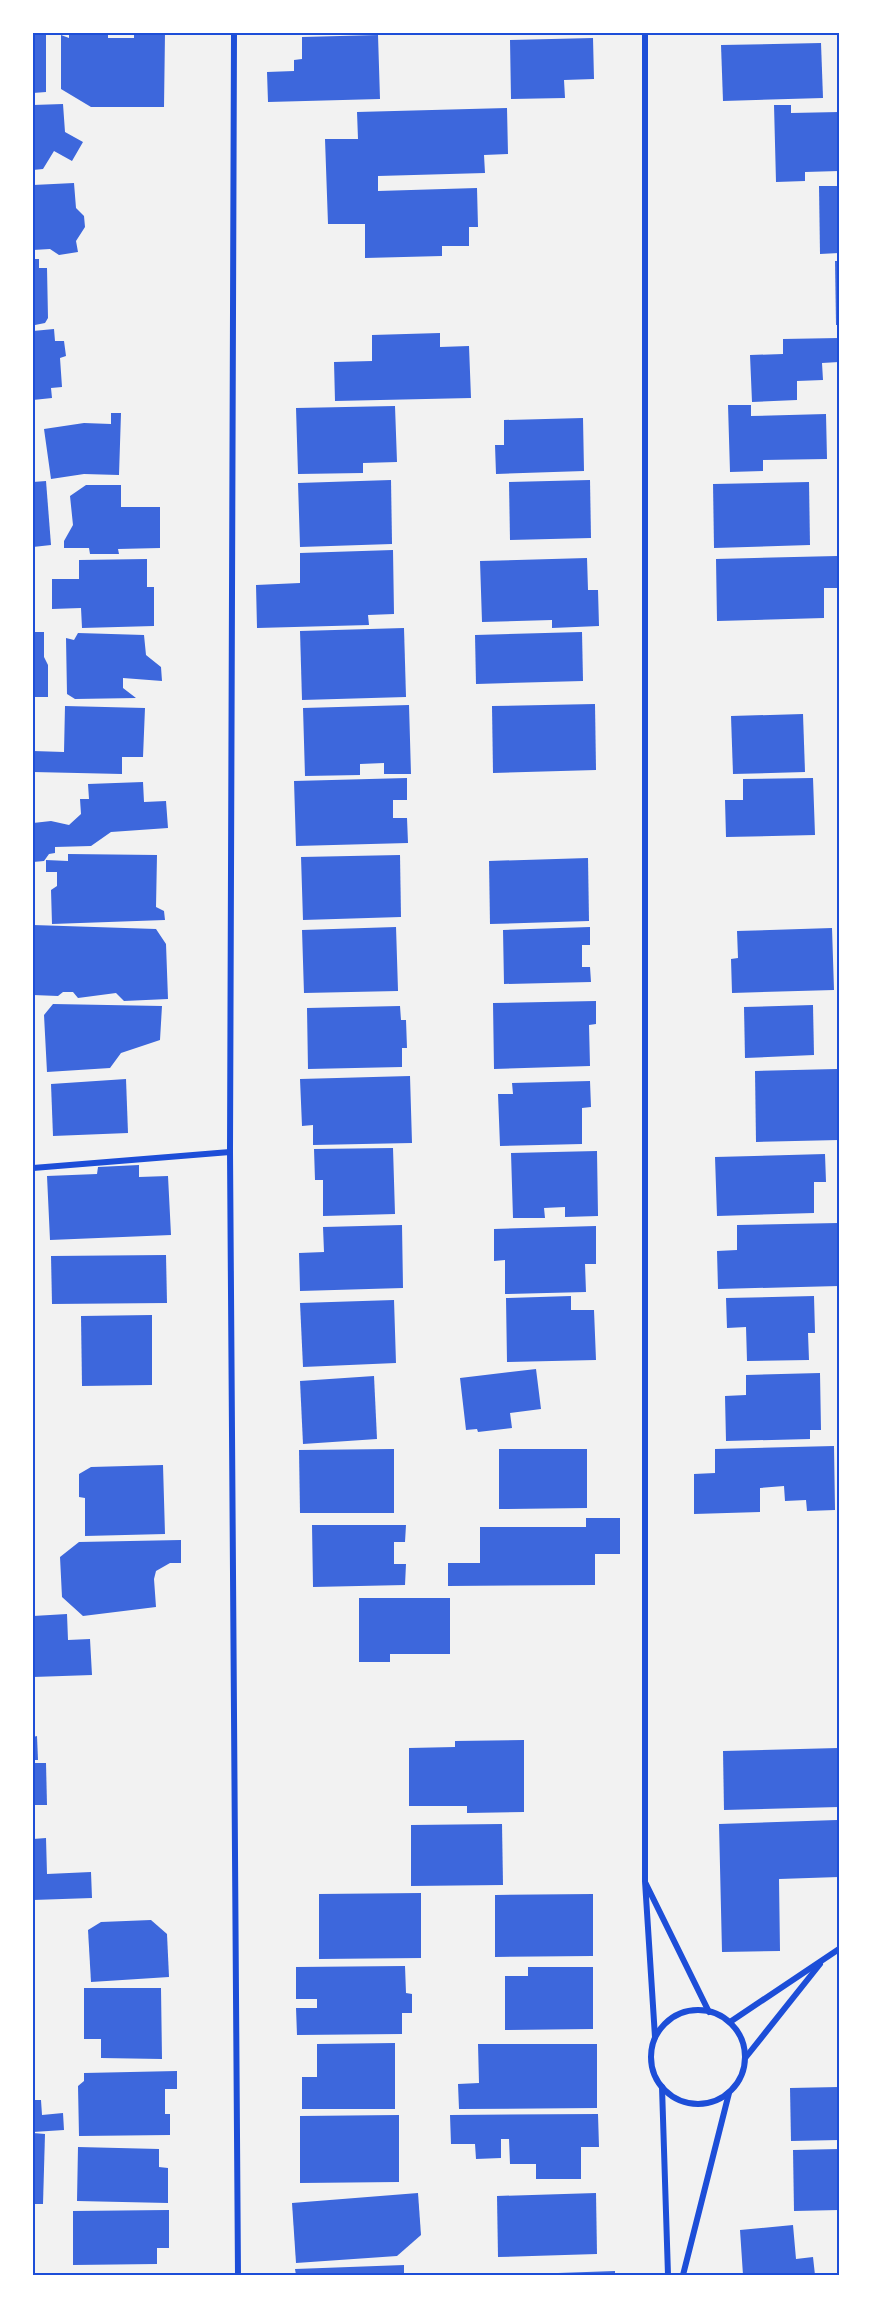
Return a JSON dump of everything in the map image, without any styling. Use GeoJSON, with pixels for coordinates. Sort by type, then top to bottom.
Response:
{"type":"FeatureCollection","features":[{"type":"Feature","properties":{"kind":"street"},"geometry":{"type":"LineString","coordinates":[[234,33],[230,1152],[238,2275]]}},
{"type":"Feature","properties":{"kind":"street"},"geometry":{"type":"LineString","coordinates":[[645,33],[645,1881],[655,2037],[651,2050],[651,2063],[654,2076],[662,2087],[673,2097],[687,2103],[702,2104],[717,2101],[729,2092],[744,2071],[746,2057],[744,2045],[738,2032],[720,2015],[690,2011],[672,2018],[655,2037]]}},
{"type":"Feature","properties":{"kind":"street"},"geometry":{"type":"LineString","coordinates":[[33,1168],[230,1152]]}},
{"type":"Feature","properties":{"kind":"street"},"geometry":{"type":"LineString","coordinates":[[645,1881],[709,2012]]}},
{"type":"Feature","properties":{"kind":"street"},"geometry":{"type":"LineString","coordinates":[[730,2022],[839,1948]]}},
{"type":"Feature","properties":{"kind":"street"},"geometry":{"type":"LineString","coordinates":[[746,2057],[824,1959]]}},
{"type":"Feature","properties":{"kind":"street"},"geometry":{"type":"LineString","coordinates":[[662,2087],[668,2275]]}},
{"type":"Feature","properties":{"kind":"street"},"geometry":{"type":"LineString","coordinates":[[683,2275],[729,2092]]}},
{"type":"Feature","properties":{"kind":"building"},"geometry":{"type":"Polygon","coordinates":[[[33,33],[46,33],[46,92],[33,93],[33,33]]]}},
{"type":"Feature","properties":{"kind":"building"},"geometry":{"type":"Polygon","coordinates":[[[69,33],[108,33],[108,38],[134,38],[134,33],[165,33],[164,107],[91,107],[61,89],[61,35],[69,38],[69,33]]]}},
{"type":"Feature","properties":{"kind":"building"},"geometry":{"type":"Polygon","coordinates":[[[378,35],[380,99],[268,102],[267,72],[294,71],[294,60],[302,59],[302,37],[378,35]]]}},
{"type":"Feature","properties":{"kind":"building"},"geometry":{"type":"Polygon","coordinates":[[[593,38],[594,79],[564,80],[565,98],[511,99],[510,40],[593,38]]]}},
{"type":"Feature","properties":{"kind":"building"},"geometry":{"type":"Polygon","coordinates":[[[821,43],[823,98],[723,101],[721,45],[821,43]]]}},
{"type":"Feature","properties":{"kind":"building"},"geometry":{"type":"Polygon","coordinates":[[[63,104],[65,132],[83,142],[72,161],[54,151],[43,169],[33,170],[33,105],[63,104]]]}},
{"type":"Feature","properties":{"kind":"building"},"geometry":{"type":"Polygon","coordinates":[[[774,105],[791,105],[791,113],[839,112],[839,171],[805,172],[805,181],[776,182],[774,105]]]}},
{"type":"Feature","properties":{"kind":"building"},"geometry":{"type":"Polygon","coordinates":[[[507,108],[508,154],[484,155],[485,173],[378,176],[378,191],[477,188],[478,227],[469,227],[469,246],[442,246],[442,256],[365,258],[365,224],[328,224],[325,139],[358,139],[357,112],[507,108]]]}},
{"type":"Feature","properties":{"kind":"building"},"geometry":{"type":"Polygon","coordinates":[[[74,183],[76,208],[84,216],[85,227],[76,241],[78,252],[59,255],[50,249],[33,250],[33,185],[74,183]]]}},
{"type":"Feature","properties":{"kind":"building"},"geometry":{"type":"Polygon","coordinates":[[[819,186],[839,186],[839,253],[820,254],[819,186]]]}},
{"type":"Feature","properties":{"kind":"building"},"geometry":{"type":"Polygon","coordinates":[[[33,259],[39,259],[39,268],[47,268],[48,318],[45,323],[35,325],[33,325],[33,259]]]}},
{"type":"Feature","properties":{"kind":"building"},"geometry":{"type":"Polygon","coordinates":[[[835,261],[839,261],[839,325],[836,325],[835,261]]]}},
{"type":"Feature","properties":{"kind":"building"},"geometry":{"type":"Polygon","coordinates":[[[54,329],[55,341],[64,341],[66,356],[60,358],[62,387],[51,388],[52,398],[33,400],[33,331],[54,329]]]}},
{"type":"Feature","properties":{"kind":"building"},"geometry":{"type":"Polygon","coordinates":[[[440,333],[440,347],[469,346],[471,398],[335,401],[334,362],[372,361],[372,335],[440,333]]]}},
{"type":"Feature","properties":{"kind":"building"},"geometry":{"type":"Polygon","coordinates":[[[839,338],[839,362],[822,363],[823,380],[797,381],[797,400],[752,402],[750,355],[783,354],[783,339],[839,338]]]}},
{"type":"Feature","properties":{"kind":"building"},"geometry":{"type":"Polygon","coordinates":[[[728,405],[751,405],[751,416],[826,414],[827,459],[763,460],[763,471],[730,472],[728,405]]]}},
{"type":"Feature","properties":{"kind":"building"},"geometry":{"type":"Polygon","coordinates":[[[395,406],[397,462],[363,463],[363,473],[298,474],[296,408],[395,406]]]}},
{"type":"Feature","properties":{"kind":"building"},"geometry":{"type":"Polygon","coordinates":[[[111,413],[121,413],[119,475],[84,474],[51,479],[44,429],[84,423],[111,424],[111,413]]]}},
{"type":"Feature","properties":{"kind":"building"},"geometry":{"type":"Polygon","coordinates":[[[583,418],[584,471],[496,474],[495,445],[504,445],[504,420],[583,418]]]}},
{"type":"Feature","properties":{"kind":"building"},"geometry":{"type":"Polygon","coordinates":[[[391,480],[392,544],[300,547],[298,483],[391,480]]]}},
{"type":"Feature","properties":{"kind":"building"},"geometry":{"type":"Polygon","coordinates":[[[590,480],[591,538],[510,540],[509,482],[590,480]]]}},
{"type":"Feature","properties":{"kind":"building"},"geometry":{"type":"Polygon","coordinates":[[[46,481],[51,545],[33,547],[33,482],[46,481]]]}},
{"type":"Feature","properties":{"kind":"building"},"geometry":{"type":"Polygon","coordinates":[[[809,482],[810,545],[714,548],[713,484],[809,482]]]}},
{"type":"Feature","properties":{"kind":"building"},"geometry":{"type":"Polygon","coordinates":[[[86,485],[121,485],[121,507],[160,507],[160,548],[118,549],[119,554],[90,554],[89,548],[64,548],[64,541],[73,525],[70,496],[86,485]]]}},
{"type":"Feature","properties":{"kind":"building"},"geometry":{"type":"Polygon","coordinates":[[[393,550],[394,614],[368,615],[369,625],[257,628],[256,585],[300,583],[300,553],[393,550]]]}},
{"type":"Feature","properties":{"kind":"building"},"geometry":{"type":"Polygon","coordinates":[[[837,556],[838,588],[824,588],[824,618],[717,621],[716,559],[837,556]]]}},
{"type":"Feature","properties":{"kind":"building"},"geometry":{"type":"Polygon","coordinates":[[[587,558],[588,590],[598,590],[599,626],[552,628],[552,620],[482,622],[480,561],[587,558]]]}},
{"type":"Feature","properties":{"kind":"building"},"geometry":{"type":"Polygon","coordinates":[[[147,559],[147,587],[154,587],[154,626],[82,628],[81,608],[52,609],[52,579],[79,579],[79,560],[147,559]]]}},
{"type":"Feature","properties":{"kind":"building"},"geometry":{"type":"Polygon","coordinates":[[[404,628],[406,697],[302,700],[300,631],[404,628]]]}},
{"type":"Feature","properties":{"kind":"building"},"geometry":{"type":"Polygon","coordinates":[[[33,632],[44,632],[44,657],[48,665],[48,697],[33,697],[33,632]]]}},
{"type":"Feature","properties":{"kind":"building"},"geometry":{"type":"Polygon","coordinates":[[[582,632],[583,681],[476,684],[475,635],[582,632]]]}},
{"type":"Feature","properties":{"kind":"building"},"geometry":{"type":"Polygon","coordinates":[[[78,633],[144,635],[146,655],[161,667],[162,681],[123,678],[123,688],[136,698],[75,699],[67,694],[66,638],[74,640],[78,633]]]}},
{"type":"Feature","properties":{"kind":"building"},"geometry":{"type":"Polygon","coordinates":[[[595,704],[596,770],[493,773],[492,706],[595,704]]]}},
{"type":"Feature","properties":{"kind":"building"},"geometry":{"type":"Polygon","coordinates":[[[409,705],[411,774],[384,774],[384,763],[360,764],[360,775],[305,776],[303,708],[409,705]]]}},
{"type":"Feature","properties":{"kind":"building"},"geometry":{"type":"Polygon","coordinates":[[[65,706],[145,708],[143,757],[122,757],[122,774],[33,772],[33,751],[64,752],[65,706]]]}},
{"type":"Feature","properties":{"kind":"building"},"geometry":{"type":"Polygon","coordinates":[[[803,714],[805,772],[733,774],[731,716],[803,714]]]}},
{"type":"Feature","properties":{"kind":"building"},"geometry":{"type":"Polygon","coordinates":[[[407,778],[407,800],[393,800],[393,818],[407,818],[408,843],[296,846],[294,781],[407,778]]]}},
{"type":"Feature","properties":{"kind":"building"},"geometry":{"type":"Polygon","coordinates":[[[813,778],[815,835],[726,837],[725,800],[743,800],[743,779],[813,778]]]}},
{"type":"Feature","properties":{"kind":"building"},"geometry":{"type":"Polygon","coordinates":[[[143,782],[144,802],[166,801],[168,828],[111,832],[91,846],[55,847],[55,853],[49,854],[44,861],[33,862],[33,823],[51,821],[69,825],[81,814],[80,799],[89,799],[88,784],[143,782]]]}},
{"type":"Feature","properties":{"kind":"building"},"geometry":{"type":"Polygon","coordinates":[[[68,854],[157,855],[156,907],[164,911],[165,920],[52,924],[51,890],[57,886],[57,872],[46,872],[46,860],[68,861],[68,854]]]}},
{"type":"Feature","properties":{"kind":"building"},"geometry":{"type":"Polygon","coordinates":[[[400,855],[401,917],[303,920],[301,857],[400,855]]]}},
{"type":"Feature","properties":{"kind":"building"},"geometry":{"type":"Polygon","coordinates":[[[588,858],[589,921],[490,924],[489,861],[588,858]]]}},
{"type":"Feature","properties":{"kind":"building"},"geometry":{"type":"Polygon","coordinates":[[[33,925],[156,929],[166,944],[168,999],[124,1001],[116,993],[78,998],[73,992],[63,992],[58,996],[33,995],[33,925]]]}},
{"type":"Feature","properties":{"kind":"building"},"geometry":{"type":"Polygon","coordinates":[[[396,927],[398,991],[304,993],[302,930],[396,927]]]}},
{"type":"Feature","properties":{"kind":"building"},"geometry":{"type":"Polygon","coordinates":[[[590,927],[590,945],[582,945],[582,967],[590,967],[591,982],[504,984],[503,930],[590,927]]]}},
{"type":"Feature","properties":{"kind":"building"},"geometry":{"type":"Polygon","coordinates":[[[832,928],[834,990],[732,993],[731,959],[738,958],[737,931],[832,928]]]}},
{"type":"Feature","properties":{"kind":"building"},"geometry":{"type":"Polygon","coordinates":[[[596,1001],[596,1024],[589,1025],[590,1066],[494,1069],[493,1003],[596,1001]]]}},
{"type":"Feature","properties":{"kind":"building"},"geometry":{"type":"Polygon","coordinates":[[[53,1004],[162,1006],[160,1040],[121,1053],[110,1068],[47,1072],[44,1015],[53,1004]]]}},
{"type":"Feature","properties":{"kind":"building"},"geometry":{"type":"Polygon","coordinates":[[[813,1005],[814,1055],[745,1058],[744,1007],[813,1005]]]}},
{"type":"Feature","properties":{"kind":"building"},"geometry":{"type":"Polygon","coordinates":[[[400,1006],[401,1020],[406,1020],[407,1048],[402,1048],[402,1067],[308,1069],[307,1008],[400,1006]]]}},
{"type":"Feature","properties":{"kind":"building"},"geometry":{"type":"Polygon","coordinates":[[[837,1069],[839,1140],[756,1142],[755,1071],[837,1069]]]}},
{"type":"Feature","properties":{"kind":"building"},"geometry":{"type":"Polygon","coordinates":[[[410,1076],[412,1143],[313,1145],[313,1125],[302,1126],[300,1079],[410,1076]]]}},
{"type":"Feature","properties":{"kind":"building"},"geometry":{"type":"Polygon","coordinates":[[[126,1079],[128,1133],[53,1136],[51,1084],[126,1079]]]}},
{"type":"Feature","properties":{"kind":"building"},"geometry":{"type":"Polygon","coordinates":[[[590,1081],[591,1107],[582,1108],[582,1144],[500,1146],[498,1094],[513,1094],[512,1083],[590,1081]]]}},
{"type":"Feature","properties":{"kind":"building"},"geometry":{"type":"Polygon","coordinates":[[[393,1148],[395,1214],[323,1216],[323,1180],[315,1180],[314,1149],[393,1148]]]}},
{"type":"Feature","properties":{"kind":"building"},"geometry":{"type":"Polygon","coordinates":[[[597,1151],[598,1216],[565,1217],[565,1207],[544,1208],[545,1218],[513,1218],[511,1153],[597,1151]]]}},
{"type":"Feature","properties":{"kind":"building"},"geometry":{"type":"Polygon","coordinates":[[[825,1154],[826,1182],[814,1182],[814,1213],[717,1216],[715,1157],[825,1154]]]}},
{"type":"Feature","properties":{"kind":"building"},"geometry":{"type":"Polygon","coordinates":[[[139,1165],[139,1177],[168,1176],[171,1235],[50,1240],[47,1176],[97,1174],[98,1167],[139,1165]]]}},
{"type":"Feature","properties":{"kind":"building"},"geometry":{"type":"Polygon","coordinates":[[[838,1223],[839,1286],[718,1289],[717,1251],[737,1250],[737,1225],[838,1223]]]}},
{"type":"Feature","properties":{"kind":"building"},"geometry":{"type":"Polygon","coordinates":[[[402,1225],[403,1288],[300,1291],[299,1253],[324,1252],[323,1227],[402,1225]]]}},
{"type":"Feature","properties":{"kind":"building"},"geometry":{"type":"Polygon","coordinates":[[[596,1226],[596,1264],[585,1264],[586,1292],[505,1294],[505,1260],[494,1261],[494,1229],[596,1226]]]}},
{"type":"Feature","properties":{"kind":"building"},"geometry":{"type":"Polygon","coordinates":[[[166,1255],[167,1303],[52,1304],[51,1256],[166,1255]]]}},
{"type":"Feature","properties":{"kind":"building"},"geometry":{"type":"Polygon","coordinates":[[[571,1296],[571,1310],[594,1310],[596,1360],[507,1362],[506,1298],[571,1296]]]}},
{"type":"Feature","properties":{"kind":"building"},"geometry":{"type":"Polygon","coordinates":[[[814,1296],[815,1333],[808,1333],[809,1360],[747,1361],[746,1327],[727,1328],[726,1298],[814,1296]]]}},
{"type":"Feature","properties":{"kind":"building"},"geometry":{"type":"Polygon","coordinates":[[[394,1300],[396,1363],[303,1367],[300,1303],[394,1300]]]}},
{"type":"Feature","properties":{"kind":"building"},"geometry":{"type":"Polygon","coordinates":[[[152,1315],[152,1385],[82,1386],[81,1316],[152,1315]]]}},
{"type":"Feature","properties":{"kind":"building"},"geometry":{"type":"Polygon","coordinates":[[[536,1369],[541,1409],[510,1413],[512,1428],[478,1432],[477,1429],[466,1430],[460,1378],[536,1369]]]}},
{"type":"Feature","properties":{"kind":"building"},"geometry":{"type":"Polygon","coordinates":[[[820,1373],[821,1430],[810,1430],[810,1439],[726,1441],[725,1396],[746,1395],[746,1375],[820,1373]]]}},
{"type":"Feature","properties":{"kind":"building"},"geometry":{"type":"Polygon","coordinates":[[[374,1376],[377,1439],[303,1444],[300,1381],[374,1376]]]}},
{"type":"Feature","properties":{"kind":"building"},"geometry":{"type":"Polygon","coordinates":[[[834,1446],[835,1510],[807,1511],[806,1500],[785,1501],[784,1486],[760,1488],[760,1512],[694,1514],[694,1474],[715,1473],[715,1449],[834,1446]]]}},
{"type":"Feature","properties":{"kind":"building"},"geometry":{"type":"Polygon","coordinates":[[[394,1449],[394,1513],[300,1513],[299,1450],[394,1449]]]}},
{"type":"Feature","properties":{"kind":"building"},"geometry":{"type":"Polygon","coordinates":[[[499,1449],[587,1449],[587,1508],[499,1509],[499,1449]]]}},
{"type":"Feature","properties":{"kind":"building"},"geometry":{"type":"Polygon","coordinates":[[[163,1465],[165,1534],[85,1536],[85,1498],[79,1497],[79,1474],[91,1467],[163,1465]]]}},
{"type":"Feature","properties":{"kind":"building"},"geometry":{"type":"Polygon","coordinates":[[[586,1518],[620,1518],[620,1554],[595,1554],[595,1585],[448,1586],[448,1563],[480,1563],[480,1527],[586,1527],[586,1518]]]}},
{"type":"Feature","properties":{"kind":"building"},"geometry":{"type":"Polygon","coordinates":[[[312,1525],[406,1525],[405,1542],[394,1542],[394,1564],[406,1564],[405,1585],[313,1587],[312,1525]]]}},
{"type":"Feature","properties":{"kind":"building"},"geometry":{"type":"Polygon","coordinates":[[[181,1540],[181,1563],[170,1563],[156,1571],[154,1579],[156,1607],[83,1616],[62,1597],[60,1557],[79,1542],[181,1540]]]}},
{"type":"Feature","properties":{"kind":"building"},"geometry":{"type":"Polygon","coordinates":[[[359,1598],[450,1598],[450,1654],[390,1654],[390,1662],[359,1662],[359,1598]]]}},
{"type":"Feature","properties":{"kind":"building"},"geometry":{"type":"Polygon","coordinates":[[[67,1614],[68,1640],[90,1639],[92,1675],[33,1677],[33,1616],[67,1614]]]}},
{"type":"Feature","properties":{"kind":"building"},"geometry":{"type":"Polygon","coordinates":[[[37,1736],[38,1760],[33,1760],[33,1737],[37,1736]]]}},
{"type":"Feature","properties":{"kind":"building"},"geometry":{"type":"Polygon","coordinates":[[[524,1740],[524,1812],[467,1813],[467,1806],[409,1806],[409,1748],[455,1747],[455,1741],[524,1740]]]}},
{"type":"Feature","properties":{"kind":"building"},"geometry":{"type":"Polygon","coordinates":[[[838,1748],[839,1807],[724,1810],[723,1751],[838,1748]]]}},
{"type":"Feature","properties":{"kind":"building"},"geometry":{"type":"Polygon","coordinates":[[[33,1763],[46,1763],[47,1805],[33,1805],[33,1763]]]}},
{"type":"Feature","properties":{"kind":"building"},"geometry":{"type":"Polygon","coordinates":[[[837,1820],[839,1877],[779,1879],[780,1951],[722,1952],[719,1824],[837,1820]]]}},
{"type":"Feature","properties":{"kind":"building"},"geometry":{"type":"Polygon","coordinates":[[[502,1824],[503,1885],[411,1886],[411,1825],[502,1824]]]}},
{"type":"Feature","properties":{"kind":"building"},"geometry":{"type":"Polygon","coordinates":[[[46,1838],[47,1874],[91,1872],[92,1898],[33,1900],[33,1839],[46,1838]]]}},
{"type":"Feature","properties":{"kind":"building"},"geometry":{"type":"Polygon","coordinates":[[[421,1893],[421,1958],[319,1959],[319,1894],[421,1893]]]}},
{"type":"Feature","properties":{"kind":"building"},"geometry":{"type":"Polygon","coordinates":[[[593,1894],[593,1956],[495,1957],[495,1895],[593,1894]]]}},
{"type":"Feature","properties":{"kind":"building"},"geometry":{"type":"Polygon","coordinates":[[[151,1920],[167,1934],[169,1977],[91,1982],[88,1930],[101,1922],[151,1920]]]}},
{"type":"Feature","properties":{"kind":"building"},"geometry":{"type":"Polygon","coordinates":[[[405,1966],[406,1993],[412,1994],[412,2013],[402,2013],[402,2034],[297,2035],[296,2008],[317,2008],[317,1999],[296,1999],[296,1967],[405,1966]]]}},
{"type":"Feature","properties":{"kind":"building"},"geometry":{"type":"Polygon","coordinates":[[[528,1967],[593,1967],[593,2029],[505,2030],[505,1976],[528,1976],[528,1967]]]}},
{"type":"Feature","properties":{"kind":"building"},"geometry":{"type":"Polygon","coordinates":[[[84,1988],[161,1988],[162,2059],[101,2058],[101,2039],[84,2039],[84,1988]]]}},
{"type":"Feature","properties":{"kind":"building"},"geometry":{"type":"Polygon","coordinates":[[[395,2043],[395,2109],[302,2109],[302,2077],[317,2077],[317,2044],[395,2043]]]}},
{"type":"Feature","properties":{"kind":"building"},"geometry":{"type":"Polygon","coordinates":[[[478,2044],[597,2044],[597,2108],[459,2109],[458,2084],[479,2083],[478,2044]]]}},
{"type":"Feature","properties":{"kind":"building"},"geometry":{"type":"Polygon","coordinates":[[[177,2071],[177,2089],[165,2089],[165,2114],[170,2114],[170,2135],[79,2136],[78,2086],[84,2081],[84,2073],[177,2071]]]}},
{"type":"Feature","properties":{"kind":"building"},"geometry":{"type":"Polygon","coordinates":[[[839,2087],[839,2140],[791,2141],[790,2088],[839,2087]]]}},
{"type":"Feature","properties":{"kind":"building"},"geometry":{"type":"Polygon","coordinates":[[[33,2100],[41,2100],[42,2115],[63,2113],[64,2130],[33,2132],[33,2100]]]}},
{"type":"Feature","properties":{"kind":"building"},"geometry":{"type":"Polygon","coordinates":[[[598,2114],[599,2147],[581,2147],[581,2179],[536,2179],[536,2164],[510,2164],[509,2139],[501,2139],[501,2158],[476,2159],[475,2144],[451,2144],[450,2115],[598,2114]]]}},
{"type":"Feature","properties":{"kind":"building"},"geometry":{"type":"Polygon","coordinates":[[[399,2115],[399,2182],[300,2183],[300,2116],[399,2115]]]}},
{"type":"Feature","properties":{"kind":"building"},"geometry":{"type":"Polygon","coordinates":[[[33,2133],[45,2134],[43,2204],[33,2204],[33,2133]]]}},
{"type":"Feature","properties":{"kind":"building"},"geometry":{"type":"Polygon","coordinates":[[[78,2147],[159,2149],[159,2167],[168,2168],[168,2203],[77,2201],[78,2147]]]}},
{"type":"Feature","properties":{"kind":"building"},"geometry":{"type":"Polygon","coordinates":[[[839,2149],[839,2210],[794,2211],[793,2150],[839,2149]]]}},
{"type":"Feature","properties":{"kind":"building"},"geometry":{"type":"Polygon","coordinates":[[[418,2193],[421,2235],[397,2256],[296,2263],[292,2203],[418,2193]]]}},
{"type":"Feature","properties":{"kind":"building"},"geometry":{"type":"Polygon","coordinates":[[[596,2193],[597,2254],[498,2257],[497,2196],[596,2193]]]}},
{"type":"Feature","properties":{"kind":"building"},"geometry":{"type":"Polygon","coordinates":[[[169,2210],[169,2248],[157,2248],[157,2264],[73,2265],[73,2211],[169,2210]]]}},
{"type":"Feature","properties":{"kind":"building"},"geometry":{"type":"Polygon","coordinates":[[[793,2225],[796,2259],[813,2257],[815,2275],[743,2275],[740,2230],[793,2225]]]}},
{"type":"Feature","properties":{"kind":"building"},"geometry":{"type":"Polygon","coordinates":[[[404,2265],[404,2275],[296,2275],[295,2269],[404,2265]]]}},
{"type":"Feature","properties":{"kind":"building"},"geometry":{"type":"Polygon","coordinates":[[[615,2271],[615,2275],[558,2275],[558,2273],[615,2271]]]}}]}
